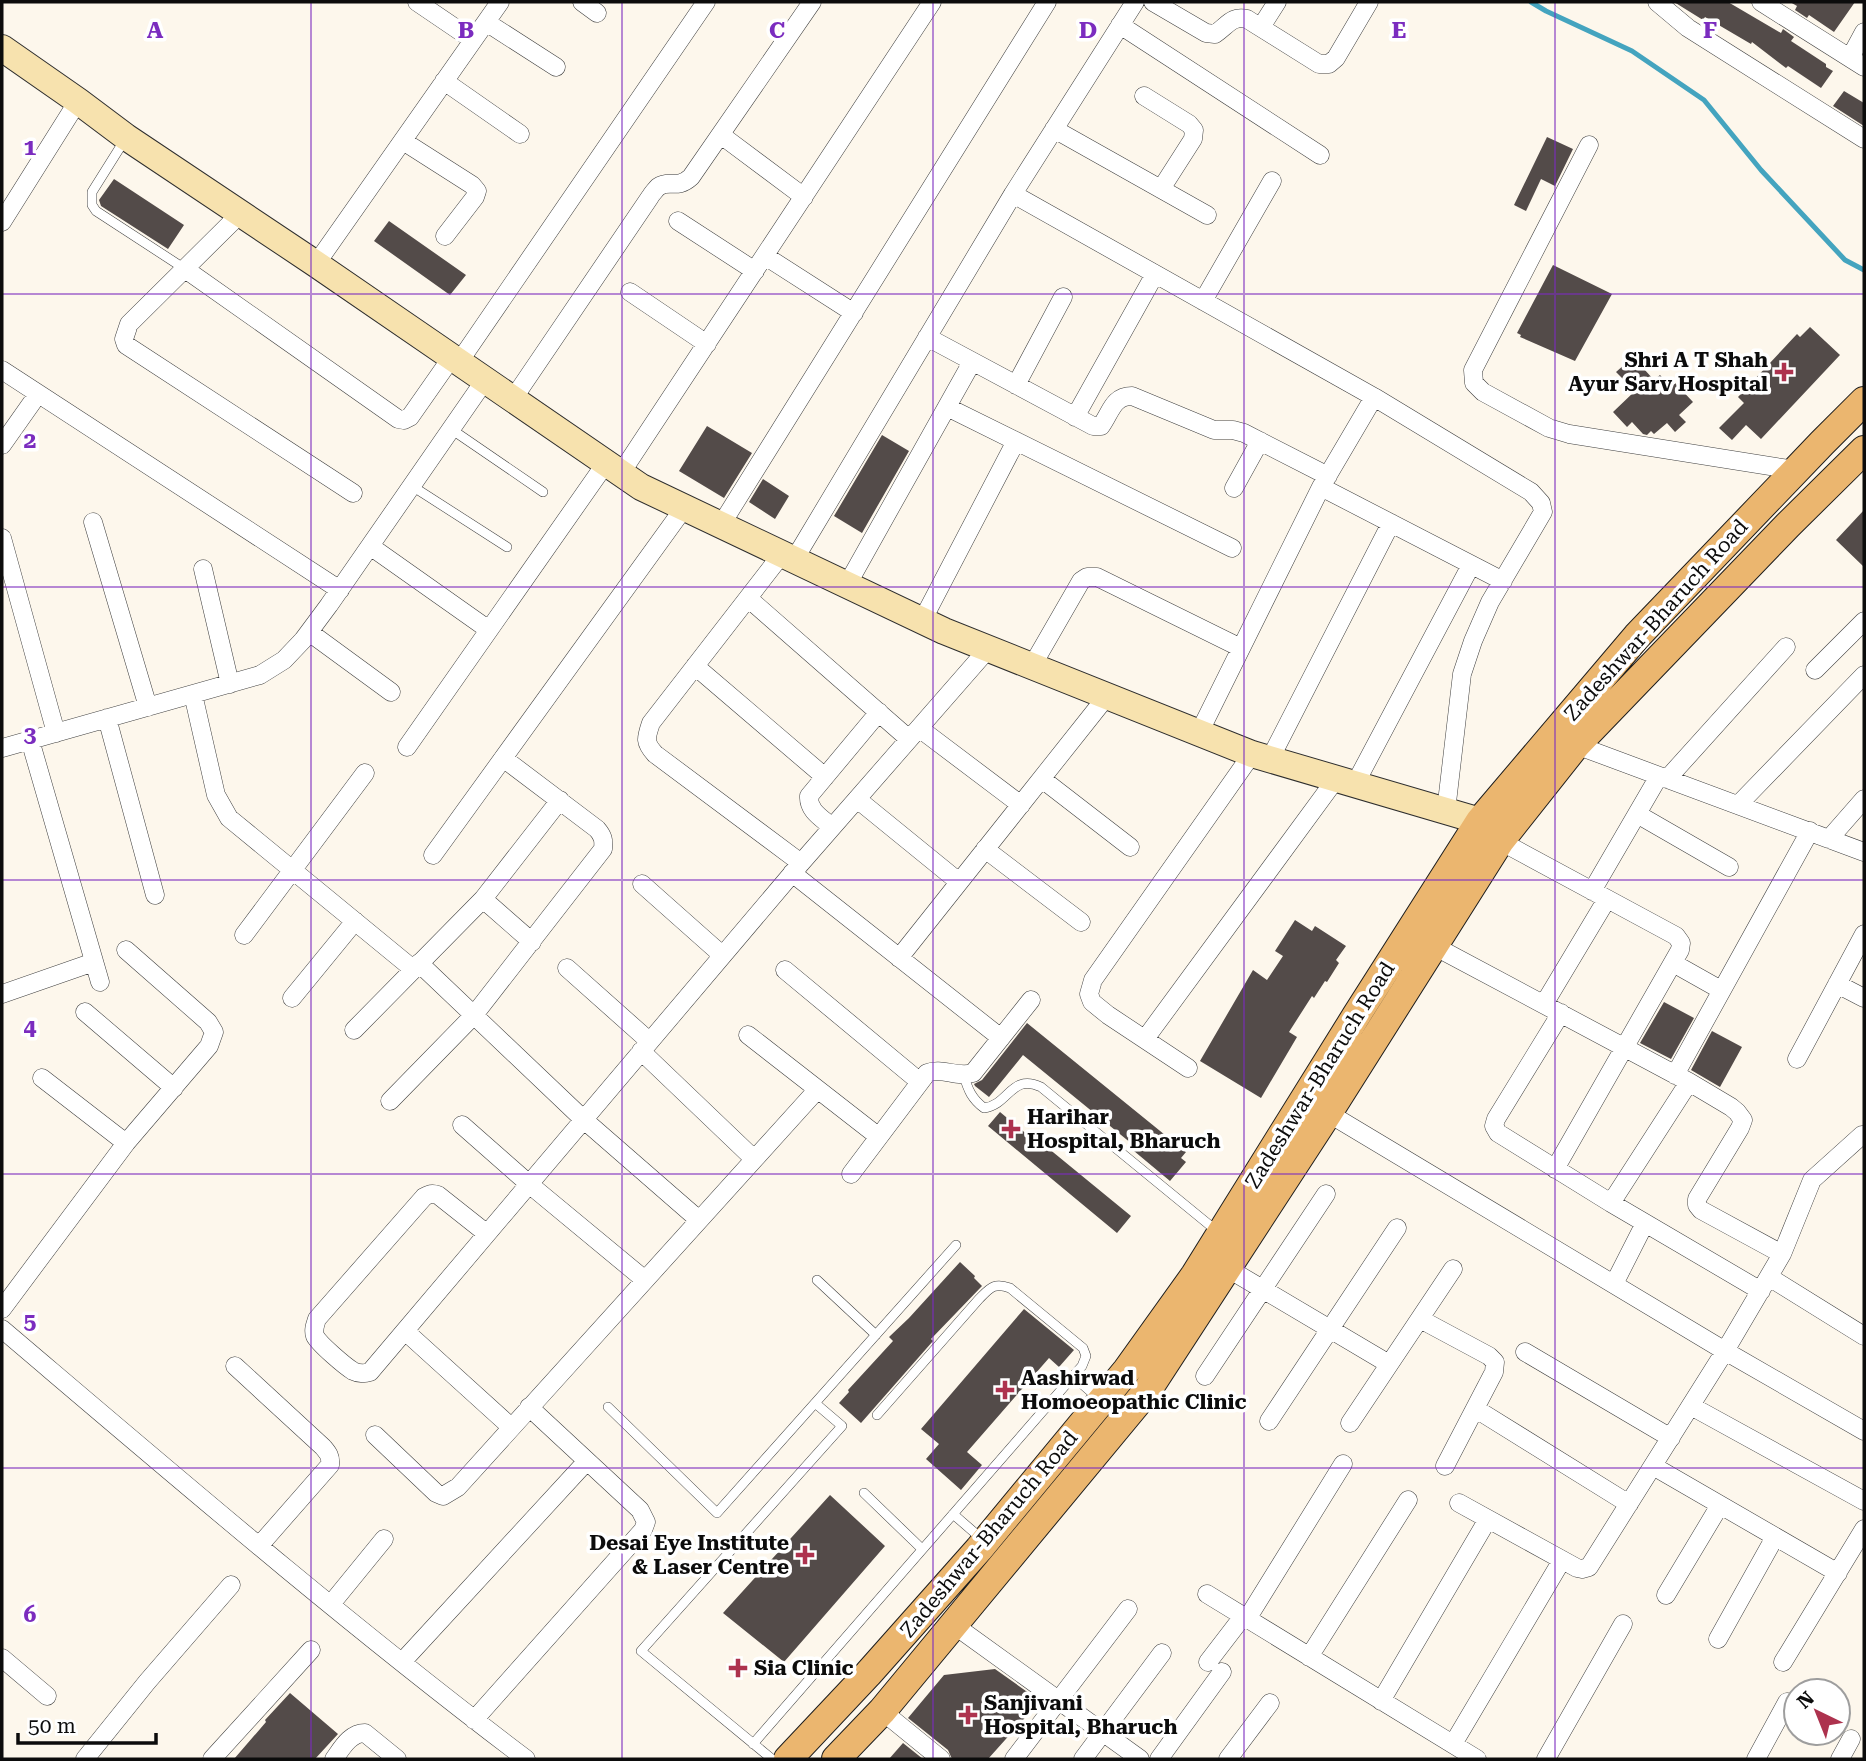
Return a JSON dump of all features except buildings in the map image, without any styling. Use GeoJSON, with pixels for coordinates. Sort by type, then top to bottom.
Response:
{"type":"FeatureCollection","features":[{"type":"Feature","properties":{"kind":"main road"},"geometry":{"type":"LineString","coordinates":[[2,48],[126,138],[642,487],[922,621],[988,649],[1261,757],[1480,821],[1504,837]]}},
{"type":"Feature","properties":{"kind":"main road","name":"Zadeshwar-Bharuch Road"},"geometry":{"type":"LineString","coordinates":[[788,1759],[868,1674],[985,1541],[1127,1370],[1195,1275],[1480,821],[1637,636],[1864,401]]}},
{"type":"Feature","properties":{"kind":"main road","name":"Zadeshwar-Bharuch Road"},"geometry":{"type":"LineString","coordinates":[[839,1759],[954,1625],[1147,1391],[1504,837],[1576,745],[1787,525],[1864,450]]}},
{"type":"Feature","properties":{"kind":"street"},"geometry":{"type":"LineString","coordinates":[[417,2],[473,40]]}},
{"type":"Feature","properties":{"kind":"street"},"geometry":{"type":"LineString","coordinates":[[316,264],[500,2]]}},
{"type":"Feature","properties":{"kind":"street"},"geometry":{"type":"LineString","coordinates":[[582,2],[597,13]]}},
{"type":"Feature","properties":{"kind":"street"},"geometry":{"type":"LineString","coordinates":[[185,269],[404,421],[456,360],[706,2]]}},
{"type":"Feature","properties":{"kind":"street"},"geometry":{"type":"LineString","coordinates":[[513,399],[650,197],[657,188],[666,184],[684,183],[700,165],[812,2]]}},
{"type":"Feature","properties":{"kind":"street"},"geometry":{"type":"LineString","coordinates":[[407,747],[489,630],[706,344],[932,2]]}},
{"type":"Feature","properties":{"kind":"street"},"geometry":{"type":"LineString","coordinates":[[721,525],[1047,2]]}},
{"type":"Feature","properties":{"kind":"street"},"geometry":{"type":"LineString","coordinates":[[1002,1038],[898,958],[797,868],[655,754],[648,747],[646,737],[651,723],[748,598],[788,557],[1135,2]]}},
{"type":"Feature","properties":{"kind":"street"},"geometry":{"type":"LineString","coordinates":[[1153,2],[1206,33],[1215,34],[1233,18],[1247,19],[1319,64],[1329,64],[1336,58],[1369,2]]}},
{"type":"Feature","properties":{"kind":"street"},"geometry":{"type":"LineString","coordinates":[[1261,27],[1277,2]]}},
{"type":"Feature","properties":{"kind":"street"},"geometry":{"type":"LineString","coordinates":[[1657,2],[1688,28],[1864,139]]}},
{"type":"Feature","properties":{"kind":"street"},"geometry":{"type":"LineString","coordinates":[[1768,4],[1857,63],[1864,32]]}},
{"type":"Feature","properties":{"kind":"street"},"geometry":{"type":"LineString","coordinates":[[486,22],[556,67]]}},
{"type":"Feature","properties":{"kind":"street"},"geometry":{"type":"LineString","coordinates":[[1120,25],[1320,155]]}},
{"type":"Feature","properties":{"kind":"street"},"geometry":{"type":"LineString","coordinates":[[444,81],[520,134]]}},
{"type":"Feature","properties":{"kind":"street"},"geometry":{"type":"LineString","coordinates":[[1143,96],[1189,124],[1194,130],[1193,139],[1161,189]]}},
{"type":"Feature","properties":{"kind":"street"},"geometry":{"type":"LineString","coordinates":[[5,211],[78,101]]}},
{"type":"Feature","properties":{"kind":"street"},"geometry":{"type":"LineString","coordinates":[[1054,129],[1208,215]]}},
{"type":"Feature","properties":{"kind":"street"},"geometry":{"type":"LineString","coordinates":[[721,135],[804,197]]}},
{"type":"Feature","properties":{"kind":"street"},"geometry":{"type":"LineString","coordinates":[[402,141],[477,191],[444,236]]}},
{"type":"Feature","properties":{"kind":"street"},"geometry":{"type":"LineString","coordinates":[[1589,145],[1473,370],[1474,383],[1483,391],[1549,428],[1569,434],[1795,470]]}},
{"type":"Feature","properties":{"kind":"street"},"geometry":{"type":"LineString","coordinates":[[1203,301],[1272,181]]}},
{"type":"Feature","properties":{"kind":"street"},"geometry":{"type":"LineString","coordinates":[[1013,194],[1374,397],[1531,492],[1541,503],[1543,512],[1490,602],[1462,674],[1446,811]]}},
{"type":"Feature","properties":{"kind":"street"},"geometry":{"type":"LineString","coordinates":[[240,214],[129,324],[124,339],[126,345],[353,493]]}},
{"type":"Feature","properties":{"kind":"street"},"geometry":{"type":"LineString","coordinates":[[678,221],[755,271]]}},
{"type":"Feature","properties":{"kind":"street"},"geometry":{"type":"LineString","coordinates":[[765,256],[853,313]]}},
{"type":"Feature","properties":{"kind":"street"},"geometry":{"type":"LineString","coordinates":[[1074,417],[1155,274]]}},
{"type":"Feature","properties":{"kind":"street"},"geometry":{"type":"LineString","coordinates":[[630,292],[706,344]]}},
{"type":"Feature","properties":{"kind":"street"},"geometry":{"type":"LineString","coordinates":[[1016,385],[1063,297]]}},
{"type":"Feature","properties":{"kind":"street"},"geometry":{"type":"LineString","coordinates":[[927,338],[1093,426],[1101,426],[1122,396],[1132,396],[1213,430],[1244,433],[1391,523],[1503,580]]}},
{"type":"Feature","properties":{"kind":"street"},"geometry":{"type":"LineString","coordinates":[[847,585],[972,362]]}},
{"type":"Feature","properties":{"kind":"street"},"geometry":{"type":"LineString","coordinates":[[2,370],[340,590]]}},
{"type":"Feature","properties":{"kind":"street"},"geometry":{"type":"LineString","coordinates":[[2,748],[260,675],[284,660],[340,590],[485,380]]}},
{"type":"Feature","properties":{"kind":"street"},"geometry":{"type":"LineString","coordinates":[[2,445],[38,394]]}},
{"type":"Feature","properties":{"kind":"street"},"geometry":{"type":"LineString","coordinates":[[1199,733],[1324,481],[1374,397]]}},
{"type":"Feature","properties":{"kind":"street"},"geometry":{"type":"LineString","coordinates":[[947,407],[1232,548]]}},
{"type":"Feature","properties":{"kind":"street"},"geometry":{"type":"LineString","coordinates":[[922,621],[1016,441]]}},
{"type":"Feature","properties":{"kind":"street"},"geometry":{"type":"LineString","coordinates":[[1234,488],[1260,441]]}},
{"type":"Feature","properties":{"kind":"street"},"geometry":{"type":"LineString","coordinates":[[433,855],[684,508]]}},
{"type":"Feature","properties":{"kind":"street"},"geometry":{"type":"LineString","coordinates":[[93,522],[148,707]]}},
{"type":"Feature","properties":{"kind":"street"},"geometry":{"type":"LineString","coordinates":[[1188,1068],[1108,1016],[1092,1002],[1089,994],[1093,980],[1261,757],[1391,523]]}},
{"type":"Feature","properties":{"kind":"street"},"geometry":{"type":"LineString","coordinates":[[2,538],[56,733]]}},
{"type":"Feature","properties":{"kind":"street"},"geometry":{"type":"LineString","coordinates":[[370,546],[489,630]]}},
{"type":"Feature","properties":{"kind":"street"},"geometry":{"type":"LineString","coordinates":[[1145,1039],[1346,782],[1471,565]]}},
{"type":"Feature","properties":{"kind":"street"},"geometry":{"type":"LineString","coordinates":[[203,569],[230,684]]}},
{"type":"Feature","properties":{"kind":"street"},"geometry":{"type":"LineString","coordinates":[[1032,666],[1081,581],[1087,577],[1097,577],[1241,648]]}},
{"type":"Feature","properties":{"kind":"street"},"geometry":{"type":"LineString","coordinates":[[748,598],[879,712],[1021,805]]}},
{"type":"Feature","properties":{"kind":"street"},"geometry":{"type":"LineString","coordinates":[[1815,670],[1864,621]]}},
{"type":"Feature","properties":{"kind":"street"},"geometry":{"type":"LineString","coordinates":[[309,632],[391,692]]}},
{"type":"Feature","properties":{"kind":"street"},"geometry":{"type":"LineString","coordinates":[[1544,1004],[1600,895],[1637,814],[1663,777],[1786,648]]}},
{"type":"Feature","properties":{"kind":"street"},"geometry":{"type":"LineString","coordinates":[[486,1233],[438,1195],[428,1194],[317,1319],[314,1335],[354,1371],[362,1374],[370,1372],[722,955],[988,649]]}},
{"type":"Feature","properties":{"kind":"street"},"geometry":{"type":"LineString","coordinates":[[695,666],[825,777]]}},
{"type":"Feature","properties":{"kind":"street"},"geometry":{"type":"LineString","coordinates":[[1738,805],[1864,675]]}},
{"type":"Feature","properties":{"kind":"street"},"geometry":{"type":"LineString","coordinates":[[193,694],[216,795],[229,818],[474,1015],[583,1119],[699,1220]]}},
{"type":"Feature","properties":{"kind":"street"},"geometry":{"type":"LineString","coordinates":[[898,958],[1107,696]]}},
{"type":"Feature","properties":{"kind":"street"},"geometry":{"type":"LineString","coordinates":[[832,827],[813,811],[809,796],[879,712]]}},
{"type":"Feature","properties":{"kind":"street"},"geometry":{"type":"LineString","coordinates":[[107,718],[155,895]]}},
{"type":"Feature","properties":{"kind":"street"},"geometry":{"type":"LineString","coordinates":[[30,740],[100,982]]}},
{"type":"Feature","properties":{"kind":"street"},"geometry":{"type":"LineString","coordinates":[[1576,745],[1864,852]]}},
{"type":"Feature","properties":{"kind":"street"},"geometry":{"type":"LineString","coordinates":[[390,1101],[474,1015],[603,849],[602,835],[597,828],[503,758]]}},
{"type":"Feature","properties":{"kind":"street"},"geometry":{"type":"LineString","coordinates":[[244,935],[365,773]]}},
{"type":"Feature","properties":{"kind":"street"},"geometry":{"type":"LineString","coordinates":[[1042,779],[1130,847]]}},
{"type":"Feature","properties":{"kind":"street"},"geometry":{"type":"LineString","coordinates":[[857,799],[959,882]]}},
{"type":"Feature","properties":{"kind":"street"},"geometry":{"type":"LineString","coordinates":[[1829,839],[1864,799]]}},
{"type":"Feature","properties":{"kind":"street"},"geometry":{"type":"LineString","coordinates":[[354,1030],[483,899],[560,800]]}},
{"type":"Feature","properties":{"kind":"street"},"geometry":{"type":"LineString","coordinates":[[1637,814],[1729,867]]}},
{"type":"Feature","properties":{"kind":"street"},"geometry":{"type":"LineString","coordinates":[[1611,1203],[1682,1078],[1721,990],[1810,831]]}},
{"type":"Feature","properties":{"kind":"street"},"geometry":{"type":"LineString","coordinates":[[1504,837],[1600,895],[1676,936],[1681,943],[1680,950],[1556,1169]]}},
{"type":"Feature","properties":{"kind":"street"},"geometry":{"type":"LineString","coordinates":[[985,849],[1081,922]]}},
{"type":"Feature","properties":{"kind":"street"},"geometry":{"type":"LineString","coordinates":[[642,884],[722,955]]}},
{"type":"Feature","properties":{"kind":"street"},"geometry":{"type":"LineString","coordinates":[[483,899],[532,942]]}},
{"type":"Feature","properties":{"kind":"street"},"geometry":{"type":"LineString","coordinates":[[292,998],[355,921]]}},
{"type":"Feature","properties":{"kind":"street"},"geometry":{"type":"LineString","coordinates":[[1797,1059],[1864,934]]}},
{"type":"Feature","properties":{"kind":"street"},"geometry":{"type":"LineString","coordinates":[[1434,946],[1682,1078],[1737,1112],[1742,1120],[1740,1128],[1697,1205],[1701,1210],[1782,1254]]}},
{"type":"Feature","properties":{"kind":"street"},"geometry":{"type":"LineString","coordinates":[[2,1308],[126,1143],[209,1046],[214,1032],[208,1022],[126,950]]}},
{"type":"Feature","properties":{"kind":"street"},"geometry":{"type":"LineString","coordinates":[[2,992],[94,962]]}},
{"type":"Feature","properties":{"kind":"street"},"geometry":{"type":"LineString","coordinates":[[1672,963],[1721,990]]}},
{"type":"Feature","properties":{"kind":"street"},"geometry":{"type":"LineString","coordinates":[[567,968],[754,1159]]}},
{"type":"Feature","properties":{"kind":"street"},"geometry":{"type":"LineString","coordinates":[[785,971],[920,1082]]}},
{"type":"Feature","properties":{"kind":"street"},"geometry":{"type":"LineString","coordinates":[[1837,984],[1864,998]]}},
{"type":"Feature","properties":{"kind":"street"},"geometry":{"type":"LineString","coordinates":[[851,1174],[927,1073],[933,1070],[964,1076],[973,1073],[1031,1000]]}},
{"type":"Feature","properties":{"kind":"street"},"geometry":{"type":"LineString","coordinates":[[85,1012],[174,1088]]}},
{"type":"Feature","properties":{"kind":"street"},"geometry":{"type":"LineString","coordinates":[[1561,1013],[1496,1119],[1494,1126],[1497,1133],[1645,1223],[1864,1336]]}},
{"type":"Feature","properties":{"kind":"street"},"geometry":{"type":"LineString","coordinates":[[748,1035],[879,1137]]}},
{"type":"Feature","properties":{"kind":"street"},"geometry":{"type":"LineString","coordinates":[[42,1078],[126,1143]]}},
{"type":"Feature","properties":{"kind":"street"},"geometry":{"type":"LineString","coordinates":[[375,1436],[436,1493],[443,1496],[458,1487],[817,1090]]}},
{"type":"Feature","properties":{"kind":"street"},"geometry":{"type":"LineString","coordinates":[[1328,1113],[1864,1432]]}},
{"type":"Feature","properties":{"kind":"street"},"geometry":{"type":"LineString","coordinates":[[462,1125],[528,1184],[645,1280]]}},
{"type":"Feature","properties":{"kind":"street"},"geometry":{"type":"LineString","coordinates":[[1459,1503],[1577,1568],[1589,1567],[1765,1284],[1782,1254],[1812,1180],[1864,1136]]}},
{"type":"Feature","properties":{"kind":"street"},"geometry":{"type":"LineString","coordinates":[[1205,1376],[1326,1194]]}},
{"type":"Feature","properties":{"kind":"street"},"geometry":{"type":"LineString","coordinates":[[1614,1284],[1645,1223]]}},
{"type":"Feature","properties":{"kind":"street"},"geometry":{"type":"LineString","coordinates":[[1269,1421],[1397,1228]]}},
{"type":"Feature","properties":{"kind":"street"},"geometry":{"type":"LineString","coordinates":[[1227,1268],[1390,1364]]}},
{"type":"Feature","properties":{"kind":"street"},"geometry":{"type":"LineString","coordinates":[[1350,1423],[1453,1269]]}},
{"type":"Feature","properties":{"kind":"street"},"geometry":{"type":"LineString","coordinates":[[1420,1319],[1489,1356],[1494,1362],[1494,1371],[1446,1466]]}},
{"type":"Feature","properties":{"kind":"street"},"geometry":{"type":"LineString","coordinates":[[2,1329],[259,1546],[526,1759]]}},
{"type":"Feature","properties":{"kind":"street"},"geometry":{"type":"LineString","coordinates":[[405,1331],[511,1427]]}},
{"type":"Feature","properties":{"kind":"street"},"geometry":{"type":"LineString","coordinates":[[1525,1352],[1671,1438]]}},
{"type":"Feature","properties":{"kind":"street"},"geometry":{"type":"LineString","coordinates":[[235,1366],[323,1447],[331,1460],[330,1465],[259,1546]]}},
{"type":"Feature","properties":{"kind":"street"},"geometry":{"type":"LineString","coordinates":[[1691,1406],[1864,1501]]}},
{"type":"Feature","properties":{"kind":"street"},"geometry":{"type":"LineString","coordinates":[[474,1720],[643,1530],[646,1522],[640,1510],[529,1407]]}},
{"type":"Feature","properties":{"kind":"street"},"geometry":{"type":"LineString","coordinates":[[1476,1409],[1629,1504]]}},
{"type":"Feature","properties":{"kind":"street"},"geometry":{"type":"LineString","coordinates":[[402,1662],[586,1462]]}},
{"type":"Feature","properties":{"kind":"street"},"geometry":{"type":"LineString","coordinates":[[1247,1619],[1343,1464]]}},
{"type":"Feature","properties":{"kind":"street"},"geometry":{"type":"LineString","coordinates":[[1653,1466],[1838,1573]]}},
{"type":"Feature","properties":{"kind":"street"},"geometry":{"type":"LineString","coordinates":[[1309,1657],[1408,1500]]}},
{"type":"Feature","properties":{"kind":"street"},"geometry":{"type":"LineString","coordinates":[[1666,1595],[1720,1506]]}},
{"type":"Feature","properties":{"kind":"street"},"geometry":{"type":"LineString","coordinates":[[1381,1701],[1488,1519]]}},
{"type":"Feature","properties":{"kind":"street"},"geometry":{"type":"LineString","coordinates":[[1783,1662],[1864,1529]]}},
{"type":"Feature","properties":{"kind":"street"},"geometry":{"type":"LineString","coordinates":[[1718,1639],[1775,1537]]}},
{"type":"Feature","properties":{"kind":"street"},"geometry":{"type":"LineString","coordinates":[[331,1604],[384,1539]]}},
{"type":"Feature","properties":{"kind":"street"},"geometry":{"type":"LineString","coordinates":[[1452,1744],[1562,1560]]}},
{"type":"Feature","properties":{"kind":"street"},"geometry":{"type":"LineString","coordinates":[[85,1759],[231,1585]]}},
{"type":"Feature","properties":{"kind":"street"},"geometry":{"type":"LineString","coordinates":[[1207,1594],[1477,1759]]}},
{"type":"Feature","properties":{"kind":"street"},"geometry":{"type":"LineString","coordinates":[[1014,1759],[1128,1609]]}},
{"type":"Feature","properties":{"kind":"street"},"geometry":{"type":"LineString","coordinates":[[1159,1759],[1241,1619],[1247,1619]]}},
{"type":"Feature","properties":{"kind":"street"},"geometry":{"type":"LineString","coordinates":[[1546,1759],[1623,1624]]}},
{"type":"Feature","properties":{"kind":"street"},"geometry":{"type":"LineString","coordinates":[[954,1625],[1140,1759]]}},
{"type":"Feature","properties":{"kind":"street"},"geometry":{"type":"LineString","coordinates":[[212,1759],[311,1650]]}},
{"type":"Feature","properties":{"kind":"street"},"geometry":{"type":"LineString","coordinates":[[1083,1759],[1162,1653]]}},
{"type":"Feature","properties":{"kind":"street"},"geometry":{"type":"LineString","coordinates":[[2,1658],[47,1696]]}},
{"type":"Feature","properties":{"kind":"street"},"geometry":{"type":"LineString","coordinates":[[1228,1759],[1270,1703]]}},
{"type":"Feature","properties":{"kind":"street"},"geometry":{"type":"LineString","coordinates":[[882,1711],[941,1759]]}},
{"type":"Feature","properties":{"kind":"street"},"geometry":{"type":"LineString","coordinates":[[1756,1759],[1782,1712]]}},
{"type":"Feature","properties":{"kind":"street"},"geometry":{"type":"LineString","coordinates":[[334,1759],[351,1737],[365,1733],[397,1759]]}},
{"type":"Feature","properties":{"kind":"lane"},"geometry":{"type":"LineString","coordinates":[[126,138],[92,192],[92,205],[96,211],[185,269]]}},
{"type":"Feature","properties":{"kind":"lane"},"geometry":{"type":"LineString","coordinates":[[451,429],[543,492]]}},
{"type":"Feature","properties":{"kind":"lane"},"geometry":{"type":"LineString","coordinates":[[412,486],[507,547]]}},
{"type":"Feature","properties":{"kind":"lane"},"geometry":{"type":"LineString","coordinates":[[964,1076],[969,1092],[984,1108],[993,1107],[1022,1083],[1033,1083],[1041,1087],[1220,1234]]}},
{"type":"Feature","properties":{"kind":"lane"},"geometry":{"type":"LineString","coordinates":[[608,1407],[717,1513],[956,1245]]}},
{"type":"Feature","properties":{"kind":"lane"},"geometry":{"type":"LineString","coordinates":[[817,1280],[876,1335]]}},
{"type":"Feature","properties":{"kind":"lane"},"geometry":{"type":"LineString","coordinates":[[754,1744],[1082,1366],[1086,1356],[1083,1348],[1010,1288],[995,1286],[979,1299],[877,1415]]}},
{"type":"Feature","properties":{"kind":"lane"},"geometry":{"type":"LineString","coordinates":[[1073,1376],[1102,1401]]}},
{"type":"Feature","properties":{"kind":"lane"},"geometry":{"type":"LineString","coordinates":[[772,1759],[641,1651],[842,1426],[814,1403]]}},
{"type":"Feature","properties":{"kind":"lane"},"geometry":{"type":"LineString","coordinates":[[864,1493],[922,1549]]}},
{"type":"Feature","properties":{"kind":"lane"},"geometry":{"type":"LineString","coordinates":[[953,1514],[985,1541]]}},
{"type":"Feature","properties":{"kind":"waterway"},"geometry":{"type":"LineString","coordinates":[[1531,2],[1632,51],[1704,100],[1761,170],[1845,260],[1864,270]]}},
{"type":"Feature","properties":{"kind":"place","name":"Shri A T Shah Ayur Sarv Hospital"},"geometry":{"type":"Point","coordinates":[1784,372]}},
{"type":"Feature","properties":{"kind":"place","name":"Harihar Hospital, Bharuch"},"geometry":{"type":"Point","coordinates":[1011,1129]}},
{"type":"Feature","properties":{"kind":"place","name":"Aashirwad Homoeopathic Clinic"},"geometry":{"type":"Point","coordinates":[1005,1390]}},
{"type":"Feature","properties":{"kind":"place","name":"Desai Eye Institute & Laser Centre"},"geometry":{"type":"Point","coordinates":[805,1555]}},
{"type":"Feature","properties":{"kind":"place","name":"Sia Clinic"},"geometry":{"type":"Point","coordinates":[738,1668]}},
{"type":"Feature","properties":{"kind":"place","name":"Sanjivani Hospital, Bharuch"},"geometry":{"type":"Point","coordinates":[968,1715]}}]}
